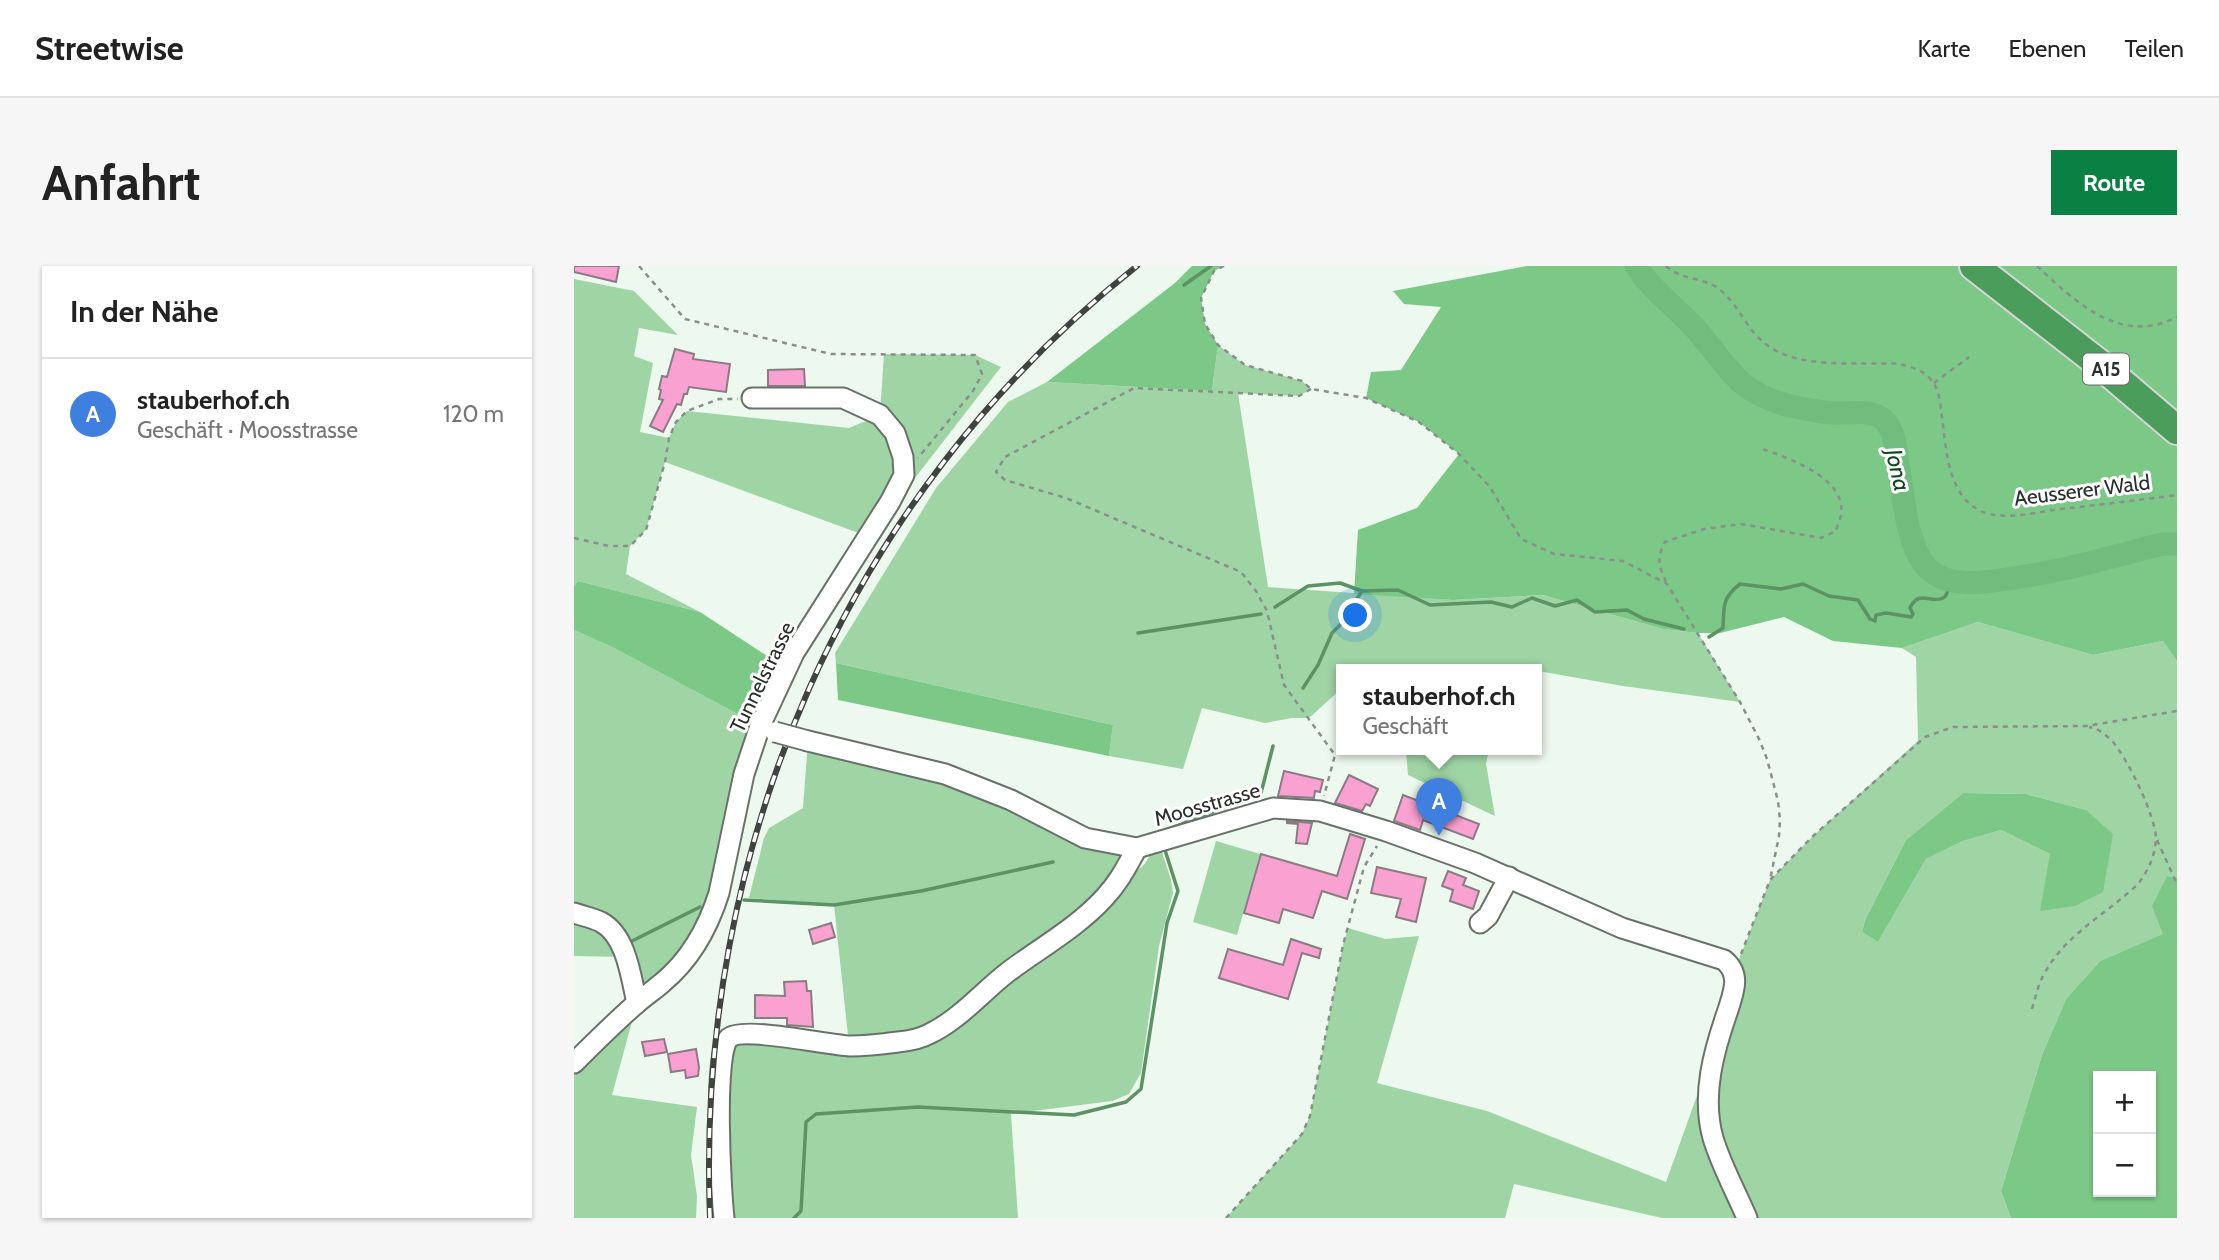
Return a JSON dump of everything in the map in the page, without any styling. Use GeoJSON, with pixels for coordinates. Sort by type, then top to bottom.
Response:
{"type":"FeatureCollection","features":[{"type":"Feature","properties":{"kind":"highway","name":"A15"},"geometry":{"type":"LineString","coordinates":[[1974,266],[2097,362],[2177,430]]}},
{"type":"Feature","properties":{"kind":"street"},"geometry":{"type":"LineString","coordinates":[[752,398],[843,398],[880,415],[895,433],[903,457],[904,475]]}},
{"type":"Feature","properties":{"kind":"street","name":"Tunnelstrasse"},"geometry":{"type":"LineString","coordinates":[[574,1063],[689,956],[713,910],[725,867],[744,774],[768,729],[794,653],[890,502],[904,475]]}},
{"type":"Feature","properties":{"kind":"street","name":"Moosstrasse"},"geometry":{"type":"LineString","coordinates":[[768,729],[945,774],[1011,800],[1084,838],[1137,848],[1273,808],[1320,811],[1386,831],[1509,877],[1595,917],[1724,960],[1732,967]]}},
{"type":"Feature","properties":{"kind":"street"},"geometry":{"type":"LineString","coordinates":[[724,1218],[719,1112],[723,1061],[730,1037],[768,1035],[849,1046],[899,1042],[926,1036],[946,1024],[1103,899],[1123,875],[1137,848]]}},
{"type":"Feature","properties":{"kind":"street"},"geometry":{"type":"LineString","coordinates":[[1480,923],[1488,916],[1509,877]]}},
{"type":"Feature","properties":{"kind":"street"},"geometry":{"type":"LineString","coordinates":[[574,913],[602,922],[616,936],[625,957],[637,1003]]}},
{"type":"Feature","properties":{"kind":"street"},"geometry":{"type":"LineString","coordinates":[[1732,967],[1734,988],[1717,1040],[1711,1070],[1709,1119],[1713,1138],[1746,1218]]}},
{"type":"Feature","properties":{"kind":"path"},"geometry":{"type":"LineString","coordinates":[[639,266],[685,319],[831,354],[975,355],[982,374],[973,391],[904,475]]}},
{"type":"Feature","properties":{"kind":"path"},"geometry":{"type":"LineString","coordinates":[[1224,266],[1214,271],[1201,298],[1205,324],[1218,345],[1245,365],[1302,381],[1311,390]]}},
{"type":"Feature","properties":{"kind":"path"},"geometry":{"type":"LineString","coordinates":[[1666,266],[1676,273],[1703,280],[1722,292],[1733,302],[1760,339],[1778,352],[1800,359],[1900,364],[1919,370],[1934,383],[1969,357]]}},
{"type":"Feature","properties":{"kind":"path"},"geometry":{"type":"LineString","coordinates":[[2037,266],[2082,305],[2105,319],[2138,325],[2161,323],[2177,317]]}},
{"type":"Feature","properties":{"kind":"path","name":"Aeusserer Wald"},"geometry":{"type":"LineString","coordinates":[[1934,383],[1939,394],[1949,468],[1957,488],[1968,502],[1983,512],[2011,515],[2177,495]]}},
{"type":"Feature","properties":{"kind":"path"},"geometry":{"type":"LineString","coordinates":[[1320,811],[1335,755],[1284,685],[1267,611],[1241,572],[1066,498],[1005,480],[996,472],[1005,457],[1134,388],[1299,396],[1311,390],[1366,398],[1419,422],[1459,454],[1490,487],[1521,538],[1554,554],[1623,561],[1667,584]]}},
{"type":"Feature","properties":{"kind":"path"},"geometry":{"type":"LineString","coordinates":[[574,538],[609,546],[630,545],[646,530],[669,438],[676,422],[687,411],[719,399],[752,398]]}},
{"type":"Feature","properties":{"kind":"path"},"geometry":{"type":"LineString","coordinates":[[1732,967],[1740,958],[1770,880],[1779,836],[1778,801],[1760,741],[1740,702],[1667,584],[1658,554],[1665,542],[1741,524],[1821,538],[1836,531],[1842,513],[1838,495],[1826,479],[1789,458],[1763,449]]}},
{"type":"Feature","properties":{"kind":"path"},"geometry":{"type":"LineString","coordinates":[[1770,880],[1812,837],[1918,741],[1932,733],[1965,726],[2086,726],[2177,711]]}},
{"type":"Feature","properties":{"kind":"path"},"geometry":{"type":"LineString","coordinates":[[2086,726],[2102,732],[2120,752],[2146,805],[2156,837],[2177,884]]}},
{"type":"Feature","properties":{"kind":"path"},"geometry":{"type":"LineString","coordinates":[[1226,1218],[1302,1134],[1310,1116],[1343,945],[1364,867],[1386,831]]}},
{"type":"Feature","properties":{"kind":"path"},"geometry":{"type":"LineString","coordinates":[[2032,1009],[2042,977],[2053,959],[2129,893],[2145,875],[2156,837]]}},
{"type":"Feature","properties":{"kind":"green space"},"geometry":{"type":"Polygon","coordinates":[[[1192,266],[1224,266],[1214,271],[1201,298],[1205,324],[1218,345],[1212,391],[1047,382],[1175,283],[1192,266]]]}},
{"type":"Feature","properties":{"kind":"green space"},"geometry":{"type":"Polygon","coordinates":[[[1527,266],[2177,266],[2177,661],[2163,641],[2093,655],[1978,622],[1902,648],[1833,641],[1784,617],[1720,633],[1698,633],[1663,629],[1543,595],[1453,600],[1354,594],[1358,530],[1417,508],[1459,454],[1419,422],[1366,398],[1371,372],[1401,370],[1441,307],[1404,304],[1393,291],[1527,266]]]}},
{"type":"Feature","properties":{"kind":"green space"},"geometry":{"type":"Polygon","coordinates":[[[574,279],[634,291],[678,335],[639,328],[634,356],[653,363],[640,432],[669,438],[676,422],[687,411],[849,428],[880,415],[884,354],[975,355],[1001,367],[901,496],[875,539],[665,462],[646,530],[630,546],[626,574],[700,612],[578,581],[574,586],[574,279]]]}},
{"type":"Feature","properties":{"kind":"green space"},"geometry":{"type":"Polygon","coordinates":[[[1218,345],[1245,365],[1302,381],[1311,389],[1299,396],[1238,393],[1268,587],[1453,600],[1543,595],[1663,629],[1698,633],[1740,702],[1542,672],[1542,664],[1336,664],[1336,694],[1309,718],[1265,723],[1202,708],[1183,769],[1109,756],[1113,725],[836,663],[835,653],[936,488],[1008,402],[1047,382],[1212,391],[1218,345]]]}},
{"type":"Feature","properties":{"kind":"green space"},"geometry":{"type":"Polygon","coordinates":[[[578,581],[700,612],[787,669],[760,726],[614,648],[574,630],[574,586],[578,581]]]}},
{"type":"Feature","properties":{"kind":"green space"},"geometry":{"type":"Polygon","coordinates":[[[1978,622],[2093,655],[2163,641],[2177,661],[2177,878],[2167,876],[2164,934],[2100,961],[2066,999],[2042,1055],[2001,1191],[2011,1218],[1662,1218],[1514,1184],[1505,1218],[1226,1218],[1302,1134],[1310,1116],[1348,928],[1385,939],[1419,936],[1377,1083],[1487,1111],[1666,1182],[1717,1040],[1732,967],[1740,957],[1770,880],[1812,837],[1918,741],[1916,657],[1902,648],[1978,622]],[[1963,793],[1906,840],[1865,920],[1862,932],[1878,942],[1926,859],[1963,841],[2001,830],[2050,854],[2086,810],[2026,794],[1963,793]]]}},
{"type":"Feature","properties":{"kind":"green space"},"geometry":{"type":"Polygon","coordinates":[[[574,630],[614,648],[760,726],[713,910],[637,1003],[625,957],[574,956],[574,630]]]}},
{"type":"Feature","properties":{"kind":"green space"},"geometry":{"type":"Polygon","coordinates":[[[836,663],[1113,725],[1109,756],[838,700],[836,663]]]}},
{"type":"Feature","properties":{"kind":"green space"},"geometry":{"type":"Polygon","coordinates":[[[808,741],[945,774],[1137,848],[1124,875],[1141,867],[1151,851],[1161,849],[1173,893],[1159,946],[1141,1073],[1129,1094],[1112,1101],[1011,1114],[1018,1218],[724,1218],[730,1037],[849,1045],[834,905],[749,898],[769,828],[803,808],[808,741]]]}},
{"type":"Feature","properties":{"kind":"green space"},"geometry":{"type":"Polygon","coordinates":[[[1406,755],[1488,755],[1486,764],[1495,816],[1408,775],[1406,755]]]}},
{"type":"Feature","properties":{"kind":"green space"},"geometry":{"type":"Polygon","coordinates":[[[1963,793],[2026,794],[2086,810],[2113,834],[2103,892],[2075,906],[2040,911],[2050,854],[2001,830],[1963,841],[1926,859],[1878,942],[1862,932],[1865,920],[1906,840],[1963,793]]]}},
{"type":"Feature","properties":{"kind":"green space"},"geometry":{"type":"Polygon","coordinates":[[[1216,841],[1260,854],[1237,935],[1193,922],[1216,841]]]}},
{"type":"Feature","properties":{"kind":"green space"},"geometry":{"type":"Polygon","coordinates":[[[2167,876],[2177,878],[2177,1218],[2011,1218],[2001,1191],[2042,1055],[2066,999],[2100,961],[2163,934],[2152,906],[2167,876]]]}},
{"type":"Feature","properties":{"kind":"green space"},"geometry":{"type":"Polygon","coordinates":[[[637,1003],[612,1095],[697,1107],[691,1155],[697,1196],[696,1218],[574,1218],[574,1055],[637,1003]]]}},
{"type":"Feature","properties":{"kind":"building"},"geometry":{"type":"Polygon","coordinates":[[[574,266],[619,266],[616,282],[574,272],[574,266]]]}},
{"type":"Feature","properties":{"kind":"building"},"geometry":{"type":"Polygon","coordinates":[[[675,349],[694,354],[693,359],[730,364],[726,392],[689,387],[663,432],[650,426],[663,400],[659,399],[662,376],[667,377],[675,349]]]}},
{"type":"Feature","properties":{"kind":"building"},"geometry":{"type":"Polygon","coordinates":[[[804,369],[805,386],[768,386],[768,370],[804,369]]]}},
{"type":"Feature","properties":{"kind":"building"},"geometry":{"type":"Polygon","coordinates":[[[1284,771],[1323,780],[1320,792],[1315,791],[1314,798],[1278,796],[1284,771]]]}},
{"type":"Feature","properties":{"kind":"building"},"geometry":{"type":"Polygon","coordinates":[[[1349,775],[1378,789],[1370,806],[1366,804],[1362,811],[1335,803],[1349,775]]]}},
{"type":"Feature","properties":{"kind":"building"},"geometry":{"type":"Polygon","coordinates":[[[1403,795],[1479,824],[1473,839],[1423,820],[1420,830],[1394,821],[1403,795]]]}},
{"type":"Feature","properties":{"kind":"building"},"geometry":{"type":"Polygon","coordinates":[[[1287,821],[1312,823],[1307,844],[1296,843],[1298,824],[1287,821]]]}},
{"type":"Feature","properties":{"kind":"building"},"geometry":{"type":"Polygon","coordinates":[[[1350,834],[1365,839],[1347,899],[1322,891],[1313,918],[1283,909],[1279,923],[1244,913],[1261,854],[1337,876],[1350,834]]]}},
{"type":"Feature","properties":{"kind":"building"},"geometry":{"type":"Polygon","coordinates":[[[1377,867],[1426,878],[1416,922],[1396,917],[1401,899],[1371,893],[1377,867]]]}},
{"type":"Feature","properties":{"kind":"building"},"geometry":{"type":"Polygon","coordinates":[[[1448,871],[1466,878],[1463,885],[1479,891],[1473,909],[1450,901],[1453,890],[1442,886],[1448,871]]]}},
{"type":"Feature","properties":{"kind":"building"},"geometry":{"type":"Polygon","coordinates":[[[831,923],[835,937],[813,944],[809,930],[831,923]]]}},
{"type":"Feature","properties":{"kind":"building"},"geometry":{"type":"Polygon","coordinates":[[[1291,939],[1321,949],[1319,958],[1302,953],[1288,999],[1219,978],[1228,949],[1283,965],[1291,939]]]}},
{"type":"Feature","properties":{"kind":"building"},"geometry":{"type":"Polygon","coordinates":[[[806,981],[807,991],[811,991],[813,1027],[787,1025],[787,1018],[755,1018],[755,995],[785,996],[784,982],[806,981]]]}},
{"type":"Feature","properties":{"kind":"building"},"geometry":{"type":"Polygon","coordinates":[[[664,1039],[667,1052],[645,1056],[642,1042],[664,1039]]]}},
{"type":"Feature","properties":{"kind":"building"},"geometry":{"type":"Polygon","coordinates":[[[696,1049],[698,1076],[686,1078],[685,1070],[671,1072],[668,1054],[696,1049]]]}},
{"type":"Feature","properties":{"kind":"waterway"},"geometry":{"type":"LineString","coordinates":[[1184,285],[1211,266]]}},
{"type":"Feature","properties":{"kind":"waterway","name":"Jona"},"geometry":{"type":"LineString","coordinates":[[1636,266],[1655,289],[1698,331],[1736,377],[1754,392],[1791,406],[1828,413],[1869,413],[1885,421],[1894,439],[1912,541],[1923,563],[1938,576],[1963,582],[1993,581],[2066,568],[2162,544],[2177,544]]}},
{"type":"Feature","properties":{"kind":"waterway"},"geometry":{"type":"LineString","coordinates":[[1709,637],[1723,628],[1725,603],[1740,584],[1781,589],[1803,584],[1829,596],[1858,600],[1870,619],[1875,621],[1876,615],[1886,613],[1911,617],[1913,614],[1910,608],[1917,599],[1945,597],[1950,581]]}},
{"type":"Feature","properties":{"kind":"waterway"},"geometry":{"type":"LineString","coordinates":[[1275,607],[1308,586],[1340,583],[1362,591]]}},
{"type":"Feature","properties":{"kind":"waterway"},"geometry":{"type":"LineString","coordinates":[[1303,688],[1318,665],[1332,633],[1362,591],[1398,590],[1430,605],[1491,602],[1512,607],[1532,598],[1555,606],[1577,600],[1595,612],[1627,610],[1644,619],[1684,629]]}},
{"type":"Feature","properties":{"kind":"waterway"},"geometry":{"type":"LineString","coordinates":[[1138,633],[1261,614]]}},
{"type":"Feature","properties":{"kind":"waterway"},"geometry":{"type":"LineString","coordinates":[[1169,829],[1261,793],[1273,746]]}},
{"type":"Feature","properties":{"kind":"waterway"},"geometry":{"type":"LineString","coordinates":[[794,1218],[801,1211],[806,1122],[816,1114],[918,1107],[1074,1115],[1126,1102],[1141,1089],[1167,923],[1178,891],[1165,850]]}},
{"type":"Feature","properties":{"kind":"waterway"},"geometry":{"type":"LineString","coordinates":[[744,900],[834,905],[921,891],[1053,862]]}},
{"type":"Feature","properties":{"kind":"waterway"},"geometry":{"type":"LineString","coordinates":[[630,942],[700,907]]}},
{"type":"Feature","properties":{"kind":"railway"},"geometry":{"type":"LineString","coordinates":[[710,1218],[712,1081],[729,946],[762,816],[808,690],[870,571],[945,460],[1034,358],[1137,266]]}},
{"type":"Feature","properties":{"kind":"place","name":"stauberhof.ch"},"geometry":{"type":"Point","coordinates":[1439,836]}}]}
